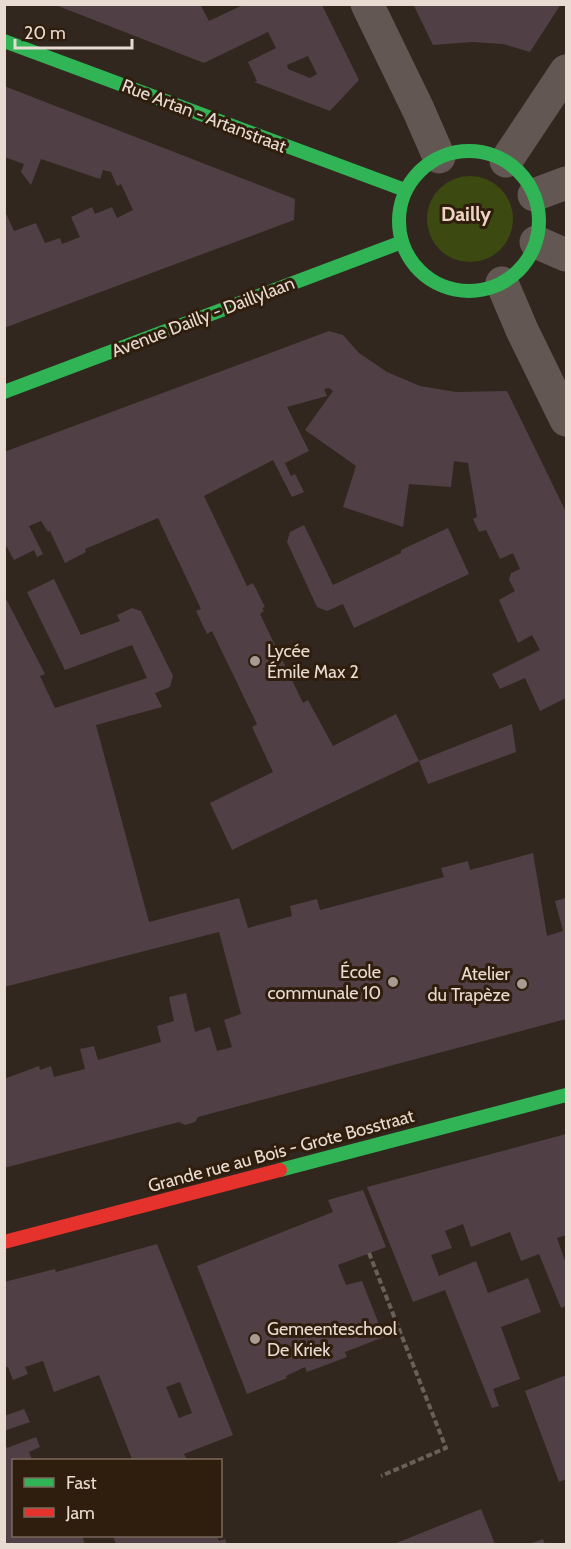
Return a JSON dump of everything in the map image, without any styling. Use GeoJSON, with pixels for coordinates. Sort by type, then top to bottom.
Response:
{"type":"FeatureCollection","features":[{"type":"Feature","properties":{"kind":"street"},"geometry":{"type":"LineString","coordinates":[[367,4],[439,157]]}},
{"type":"Feature","properties":{"kind":"street","name":"Rue Artan - Artanstraat"},"geometry":{"type":"LineString","coordinates":[[4,41],[405,190]]}},
{"type":"Feature","properties":{"kind":"street"},"geometry":{"type":"LineString","coordinates":[[506,161],[567,70]]}},
{"type":"Feature","properties":{"kind":"street"},"geometry":{"type":"LineString","coordinates":[[460,151],[485,152],[506,161],[523,175],[534,195],[539,219],[536,242],[523,266],[502,283],[474,292],[444,287],[417,270],[402,242],[398,217],[405,190],[420,170],[439,157],[460,151]]}},
{"type":"Feature","properties":{"kind":"street"},"geometry":{"type":"LineString","coordinates":[[534,195],[567,183]]}},
{"type":"Feature","properties":{"kind":"street","name":"Avenue Dailly - Daillylaan"},"geometry":{"type":"LineString","coordinates":[[4,392],[402,242]]}},
{"type":"Feature","properties":{"kind":"street"},"geometry":{"type":"LineString","coordinates":[[536,242],[567,255]]}},
{"type":"Feature","properties":{"kind":"street"},"geometry":{"type":"LineString","coordinates":[[502,283],[522,330],[567,420]]}},
{"type":"Feature","properties":{"kind":"street","name":"Grande rue au Bois - Grote Bosstraat"},"geometry":{"type":"LineString","coordinates":[[4,1242],[567,1095]]}},
{"type":"Feature","properties":{"kind":"path"},"geometry":{"type":"LineString","coordinates":[[369,1253],[446,1448],[381,1476]]}},
{"type":"Feature","properties":{"kind":"green space"},"geometry":{"type":"Polygon","coordinates":[[[470,176],[487,179],[501,188],[510,202],[513,219],[510,236],[501,250],[487,259],[470,262],[453,259],[439,250],[430,236],[427,219],[430,202],[439,188],[453,179],[470,176]]]}},
{"type":"Feature","properties":{"kind":"building"},"geometry":{"type":"Polygon","coordinates":[[[53,4],[200,4],[209,21],[243,5],[322,5],[359,80],[330,111],[254,82],[257,81],[248,62],[276,48],[268,32],[204,63],[53,4]],[[308,56],[287,65],[288,69],[310,78],[317,74],[308,56]]]}},
{"type":"Feature","properties":{"kind":"building"},"geometry":{"type":"Polygon","coordinates":[[[413,4],[561,4],[530,52],[503,44],[472,42],[433,45],[413,4]]]}},
{"type":"Feature","properties":{"kind":"building"},"geometry":{"type":"Polygon","coordinates":[[[4,86],[295,199],[294,220],[4,328],[4,209],[14,231],[36,223],[45,243],[60,238],[62,244],[80,237],[71,217],[92,207],[95,214],[112,207],[117,218],[133,210],[121,184],[117,186],[111,172],[103,170],[100,179],[41,159],[31,185],[21,172],[24,164],[4,157],[4,86]]]}},
{"type":"Feature","properties":{"kind":"building"},"geometry":{"type":"Polygon","coordinates":[[[329,331],[343,335],[359,353],[387,372],[420,386],[456,392],[507,391],[566,512],[566,698],[540,711],[525,678],[500,689],[492,674],[540,650],[532,635],[518,643],[499,600],[515,591],[509,580],[511,573],[520,569],[513,553],[500,559],[486,530],[479,532],[473,519],[477,517],[468,463],[454,461],[451,487],[409,484],[403,527],[343,507],[356,466],[305,430],[333,391],[329,388],[324,389],[327,396],[287,407],[309,451],[285,463],[291,476],[295,474],[304,492],[292,497],[273,460],[204,496],[247,586],[253,583],[265,607],[262,608],[264,611],[260,614],[303,703],[308,700],[333,746],[396,714],[419,761],[232,850],[210,803],[273,772],[252,727],[257,724],[212,631],[207,634],[196,611],[201,609],[158,518],[85,549],[86,552],[65,563],[50,531],[48,532],[41,521],[29,526],[43,554],[37,557],[34,550],[14,560],[4,542],[4,452],[329,331]]]}},
{"type":"Feature","properties":{"kind":"building"},"geometry":{"type":"Polygon","coordinates":[[[304,525],[333,585],[448,528],[469,574],[354,628],[343,604],[327,611],[317,607],[287,542],[290,532],[304,525]]]}},
{"type":"Feature","properties":{"kind":"building"},"geometry":{"type":"Polygon","coordinates":[[[54,579],[81,635],[120,621],[117,615],[132,608],[141,611],[173,676],[170,687],[155,693],[162,707],[96,725],[149,922],[239,898],[248,928],[292,916],[290,906],[317,899],[320,910],[444,877],[441,868],[468,861],[470,870],[533,853],[547,936],[563,931],[555,901],[566,898],[566,1019],[198,1117],[195,1122],[185,1125],[179,1122],[4,1168],[4,1079],[39,1066],[40,1070],[51,1066],[54,1077],[85,1069],[80,1049],[94,1046],[98,1060],[161,1042],[157,1026],[174,1021],[169,997],[186,993],[195,1032],[210,1027],[217,1051],[232,1047],[224,1020],[241,1014],[219,932],[4,987],[4,595],[45,674],[40,676],[55,708],[147,678],[132,645],[65,670],[27,592],[54,579]]]}},
{"type":"Feature","properties":{"kind":"building"},"geometry":{"type":"Polygon","coordinates":[[[512,724],[516,752],[428,784],[419,761],[512,724]]]}},
{"type":"Feature","properties":{"kind":"building"},"geometry":{"type":"Polygon","coordinates":[[[566,1134],[566,1235],[557,1238],[566,1264],[566,1306],[561,1308],[539,1254],[521,1261],[510,1232],[471,1247],[463,1224],[445,1231],[452,1248],[431,1255],[439,1276],[476,1261],[488,1293],[528,1278],[541,1312],[501,1327],[520,1379],[493,1389],[499,1406],[492,1408],[445,1290],[413,1302],[367,1187],[566,1134]]]}},
{"type":"Feature","properties":{"kind":"building"},"geometry":{"type":"Polygon","coordinates":[[[363,1190],[386,1247],[338,1265],[346,1285],[362,1281],[384,1337],[345,1352],[347,1357],[307,1372],[305,1367],[286,1376],[287,1378],[247,1394],[197,1266],[333,1212],[328,1200],[363,1190]]]}},
{"type":"Feature","properties":{"kind":"building"},"geometry":{"type":"Polygon","coordinates":[[[157,1244],[233,1435],[184,1454],[186,1459],[132,1459],[99,1375],[54,1392],[43,1361],[25,1367],[28,1374],[13,1380],[8,1367],[4,1368],[4,1282],[55,1269],[56,1272],[157,1244]],[[180,1382],[166,1387],[179,1418],[192,1413],[180,1382]]]}},
{"type":"Feature","properties":{"kind":"building"},"geometry":{"type":"Polygon","coordinates":[[[566,1375],[566,1479],[559,1482],[525,1391],[566,1375]]]}},
{"type":"Feature","properties":{"kind":"building"},"geometry":{"type":"Polygon","coordinates":[[[24,1409],[30,1422],[4,1431],[4,1416],[24,1409]]]}},
{"type":"Feature","properties":{"kind":"building"},"geometry":{"type":"Polygon","coordinates":[[[36,1437],[40,1447],[29,1452],[32,1459],[12,1459],[12,1537],[82,1537],[85,1544],[4,1544],[4,1440],[7,1448],[36,1437]]]}},
{"type":"Feature","properties":{"kind":"building"},"geometry":{"type":"Polygon","coordinates":[[[481,1509],[495,1544],[394,1544],[481,1509]]]}},
{"type":"Feature","properties":{"kind":"building"},"geometry":{"type":"Polygon","coordinates":[[[113,1537],[217,1537],[219,1541],[225,1539],[227,1544],[116,1544],[113,1537]]]}},
{"type":"Feature","properties":{"kind":"building"},"geometry":{"type":"Polygon","coordinates":[[[543,1539],[545,1544],[529,1544],[543,1539]]]}},
{"type":"Feature","properties":{"kind":"traffic: fast"},"geometry":{"type":"LineString","coordinates":[[4,41],[405,190]]}},
{"type":"Feature","properties":{"kind":"traffic: fast"},"geometry":{"type":"LineString","coordinates":[[469,151],[496,157],[508,163],[518,172],[527,182],[533,194],[539,221],[533,248],[527,260],[518,270],[508,279],[496,285],[469,291],[442,285],[430,279],[420,270],[411,260],[405,248],[399,221],[405,194],[411,182],[420,172],[430,163],[442,157],[469,151]]}},
{"type":"Feature","properties":{"kind":"traffic: fast"},"geometry":{"type":"LineString","coordinates":[[4,392],[402,242]]}},
{"type":"Feature","properties":{"kind":"traffic: fast"},"geometry":{"type":"LineString","coordinates":[[280,1170],[566,1095]]}},
{"type":"Feature","properties":{"kind":"traffic: jam"},"geometry":{"type":"LineString","coordinates":[[4,1242],[280,1170]]}},
{"type":"Feature","properties":{"kind":"place","name":"Lycée Émile Max 2"},"geometry":{"type":"Point","coordinates":[255,661]}},
{"type":"Feature","properties":{"kind":"place","name":"École communale 10"},"geometry":{"type":"Point","coordinates":[393,982]}},
{"type":"Feature","properties":{"kind":"place","name":"Atelier du Trapèze"},"geometry":{"type":"Point","coordinates":[522,984]}},
{"type":"Feature","properties":{"kind":"place","name":"Gemeenteschool De Kriek"},"geometry":{"type":"Point","coordinates":[255,1339]}},
{"type":"Feature","properties":{"kind":"district","name":"Dailly"},"geometry":{"type":"Point","coordinates":[466,214]}}]}
